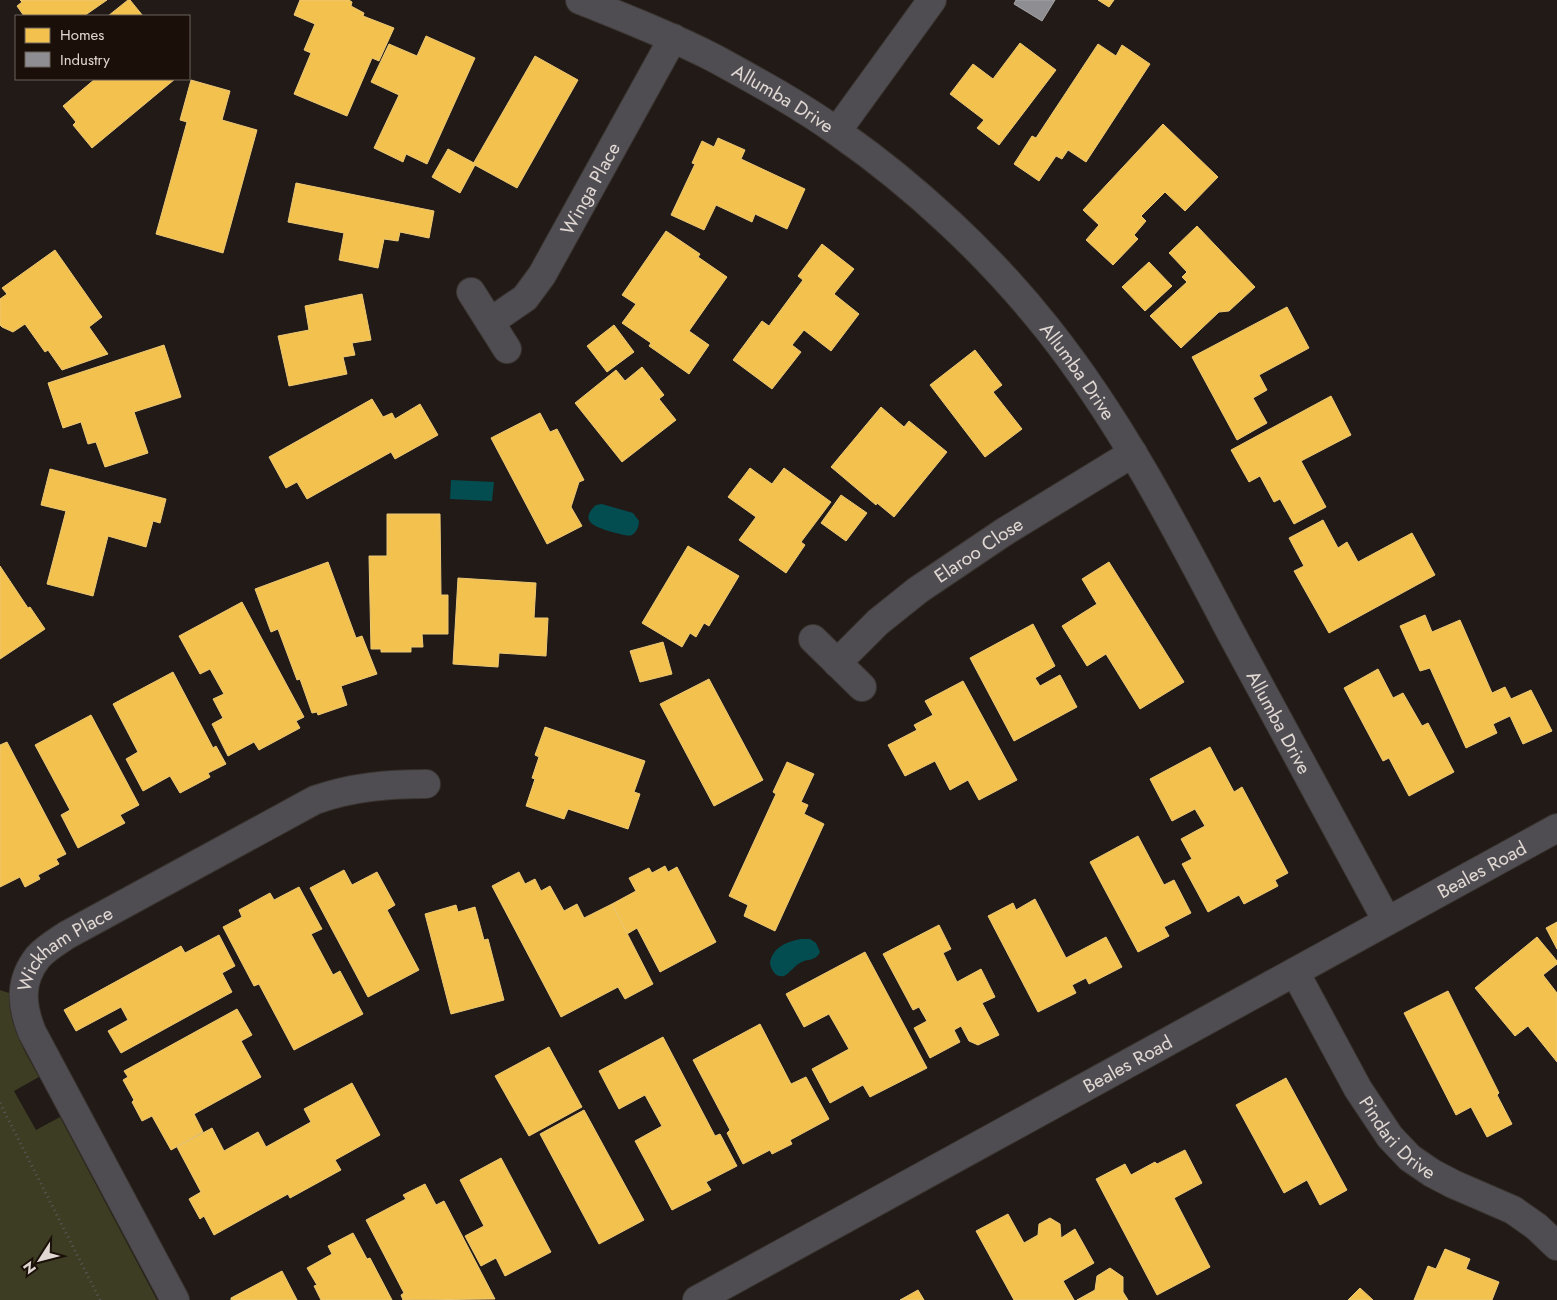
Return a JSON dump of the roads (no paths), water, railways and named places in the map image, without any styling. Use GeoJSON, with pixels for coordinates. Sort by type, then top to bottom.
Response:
{"type":"FeatureCollection","features":[{"type":"Feature","properties":{"kind":"street","name":"Allumba Drive"},"geometry":{"type":"LineString","coordinates":[[580,0],[673,38],[712,57],[756,81],[837,131],[894,175],[940,214],[1045,325],[1074,364],[1133,453],[1183,541],[1387,921]]}},
{"type":"Feature","properties":{"kind":"street"},"geometry":{"type":"LineString","coordinates":[[837,131],[932,0]]}},
{"type":"Feature","properties":{"kind":"street","name":"Winga Place"},"geometry":{"type":"LineString","coordinates":[[490,322],[525,298],[542,275],[673,38]]}},
{"type":"Feature","properties":{"kind":"street"},"geometry":{"type":"LineString","coordinates":[[471,292],[507,349]]}},
{"type":"Feature","properties":{"kind":"street","name":"Elaroo Close"},"geometry":{"type":"LineString","coordinates":[[837,662],[878,622],[918,590],[1004,532],[1133,453]]}},
{"type":"Feature","properties":{"kind":"street"},"geometry":{"type":"LineString","coordinates":[[813,639],[862,687]]}},
{"type":"Feature","properties":{"kind":"street","name":"Wickham Place"},"geometry":{"type":"LineString","coordinates":[[175,1300],[32,1032],[23,1004],[23,989],[28,973],[39,956],[67,935],[315,800],[357,788],[390,784],[426,784]]}},
{"type":"Feature","properties":{"kind":"street","name":"Beales Road"},"geometry":{"type":"LineString","coordinates":[[697,1300],[1557,828]]}},
{"type":"Feature","properties":{"kind":"street","name":"Pindari Drive"},"geometry":{"type":"LineString","coordinates":[[1295,972],[1358,1089],[1390,1137],[1410,1158],[1453,1184],[1513,1210],[1538,1227],[1557,1246]]}},
{"type":"Feature","properties":{"kind":"water"},"geometry":{"type":"Polygon","coordinates":[[[451,480],[494,482],[492,501],[450,499],[451,480]]]}},
{"type":"Feature","properties":{"kind":"water"},"geometry":{"type":"Polygon","coordinates":[[[602,504],[633,513],[639,521],[635,532],[632,535],[625,535],[601,528],[592,523],[589,520],[591,511],[596,505],[602,504]]]}},
{"type":"Feature","properties":{"kind":"water"},"geometry":{"type":"Polygon","coordinates":[[[801,939],[810,939],[816,943],[820,952],[818,955],[814,959],[798,964],[784,976],[777,975],[770,964],[773,954],[781,946],[801,939]]]}}]}
